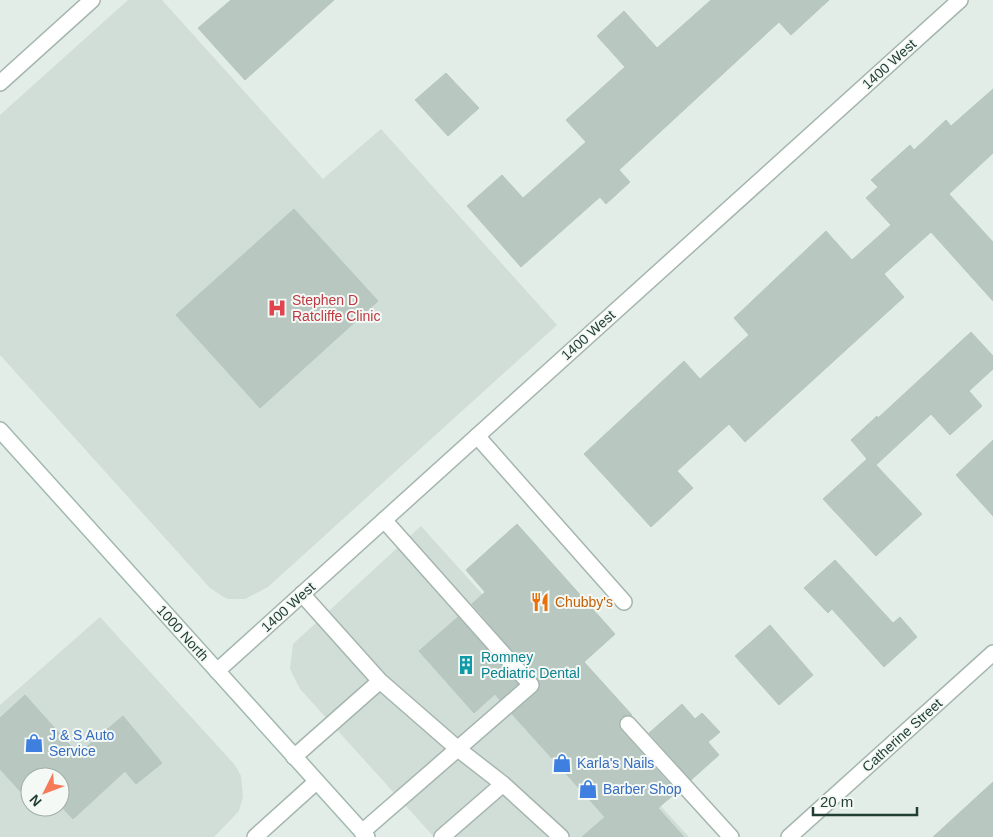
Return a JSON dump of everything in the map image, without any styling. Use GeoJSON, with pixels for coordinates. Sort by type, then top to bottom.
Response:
{"type":"FeatureCollection","features":[{"type":"Feature","properties":{"kind":"street"},"geometry":{"type":"LineString","coordinates":[[0,83],[92,0]]}},
{"type":"Feature","properties":{"kind":"street","name":"1400 West"},"geometry":{"type":"LineString","coordinates":[[217,671],[960,0]]}},
{"type":"Feature","properties":{"kind":"street","name":"1000 North"},"geometry":{"type":"LineString","coordinates":[[0,430],[364,834]]}},
{"type":"Feature","properties":{"kind":"street"},"geometry":{"type":"LineString","coordinates":[[477,436],[624,602]]}},
{"type":"Feature","properties":{"kind":"street"},"geometry":{"type":"LineString","coordinates":[[364,834],[531,685],[384,520]]}},
{"type":"Feature","properties":{"kind":"street"},"geometry":{"type":"LineString","coordinates":[[302,594],[380,681],[458,749],[503,784],[561,837]]}},
{"type":"Feature","properties":{"kind":"street","name":"Catherine Street"},"geometry":{"type":"LineString","coordinates":[[789,837],[993,653]]}},
{"type":"Feature","properties":{"kind":"street"},"geometry":{"type":"LineString","coordinates":[[294,757],[380,681]]}},
{"type":"Feature","properties":{"kind":"street"},"geometry":{"type":"LineString","coordinates":[[628,724],[731,837]]}},
{"type":"Feature","properties":{"kind":"street"},"geometry":{"type":"LineString","coordinates":[[255,837],[316,782]]}},
{"type":"Feature","properties":{"kind":"street"},"geometry":{"type":"LineString","coordinates":[[442,837],[503,784]]}},
{"type":"Feature","properties":{"kind":"shaded area"},"geometry":{"type":"Polygon","coordinates":[[[128,0],[162,0],[323,179],[381,129],[557,325],[268,587],[245,599],[227,599],[210,588],[0,355],[0,115],[128,0]]]}},
{"type":"Feature","properties":{"kind":"shaded area"},"geometry":{"type":"Polygon","coordinates":[[[421,526],[564,685],[557,692],[689,837],[434,837],[300,689],[290,669],[293,644],[421,526]]]}},
{"type":"Feature","properties":{"kind":"shaded area"},"geometry":{"type":"Polygon","coordinates":[[[100,617],[235,765],[241,776],[243,797],[239,811],[214,837],[0,837],[0,705],[100,617]]]}},
{"type":"Feature","properties":{"kind":"building"},"geometry":{"type":"Polygon","coordinates":[[[231,0],[334,0],[245,80],[198,28],[231,0]]]}},
{"type":"Feature","properties":{"kind":"building"},"geometry":{"type":"Polygon","coordinates":[[[711,0],[829,0],[791,35],[779,22],[619,170],[630,182],[606,204],[600,197],[521,267],[467,206],[502,175],[523,198],[586,142],[566,120],[625,67],[597,36],[624,11],[657,48],[711,0]]]}},
{"type":"Feature","properties":{"kind":"building"},"geometry":{"type":"Polygon","coordinates":[[[446,73],[479,108],[448,136],[415,100],[446,73]]]}},
{"type":"Feature","properties":{"kind":"building"},"geometry":{"type":"Polygon","coordinates":[[[993,89],[993,153],[949,194],[993,242],[993,301],[931,232],[884,274],[904,297],[745,442],[729,424],[677,471],[693,488],[651,527],[584,454],[684,361],[700,379],[749,335],[734,318],[826,231],[852,260],[891,225],[866,198],[878,187],[871,180],[910,145],[914,150],[946,120],[951,126],[993,89]]]}},
{"type":"Feature","properties":{"kind":"building","name":"Stephen D Ratcliffe Clinic"},"geometry":{"type":"Polygon","coordinates":[[[294,209],[378,301],[260,408],[176,315],[294,209]]]}},
{"type":"Feature","properties":{"kind":"building"},"geometry":{"type":"Polygon","coordinates":[[[971,332],[993,356],[993,369],[969,391],[982,406],[950,435],[931,414],[876,465],[922,514],[876,556],[823,499],[867,459],[851,440],[877,416],[878,418],[971,332]]]}},
{"type":"Feature","properties":{"kind":"building"},"geometry":{"type":"Polygon","coordinates":[[[993,440],[993,516],[956,475],[993,440]]]}},
{"type":"Feature","properties":{"kind":"building"},"geometry":{"type":"Polygon","coordinates":[[[517,524],[615,634],[584,662],[632,715],[621,717],[619,722],[621,730],[677,792],[658,808],[684,837],[582,837],[605,817],[512,714],[537,692],[540,683],[472,604],[485,592],[466,570],[517,524]]]}},
{"type":"Feature","properties":{"kind":"building"},"geometry":{"type":"Polygon","coordinates":[[[835,560],[893,623],[900,617],[917,637],[884,667],[832,609],[828,613],[804,588],[835,560]]]}},
{"type":"Feature","properties":{"kind":"building","name":"Romney Pediatric Dental"},"geometry":{"type":"Polygon","coordinates":[[[458,617],[518,684],[500,700],[495,694],[474,713],[419,651],[458,617]]]}},
{"type":"Feature","properties":{"kind":"building"},"geometry":{"type":"Polygon","coordinates":[[[770,625],[813,675],[779,705],[735,656],[770,625]]]}},
{"type":"Feature","properties":{"kind":"building","name":"J & S Auto Service"},"geometry":{"type":"Polygon","coordinates":[[[25,695],[78,754],[123,716],[162,763],[136,784],[125,771],[73,819],[70,816],[70,767],[20,767],[20,791],[0,769],[0,718],[25,695]]]}},
{"type":"Feature","properties":{"kind":"building"},"geometry":{"type":"Polygon","coordinates":[[[682,704],[695,719],[702,713],[720,732],[708,742],[719,755],[691,780],[649,733],[682,704]]]}},
{"type":"Feature","properties":{"kind":"building"},"geometry":{"type":"Polygon","coordinates":[[[993,782],[993,837],[933,837],[993,782]]]}},
{"type":"Feature","properties":{"kind":"place","name":"Stephen D Ratcliffe Clinic"},"geometry":{"type":"Point","coordinates":[277,308]}},
{"type":"Feature","properties":{"kind":"place","name":"Chubby's"},"geometry":{"type":"Point","coordinates":[540,602]}},
{"type":"Feature","properties":{"kind":"place","name":"Romney Pediatric Dental"},"geometry":{"type":"Point","coordinates":[466,665]}},
{"type":"Feature","properties":{"kind":"place","name":"J & S Auto Service"},"geometry":{"type":"Point","coordinates":[34,743]}},
{"type":"Feature","properties":{"kind":"place","name":"Karla's Nails"},"geometry":{"type":"Point","coordinates":[562,763]}},
{"type":"Feature","properties":{"kind":"place","name":"Barber Shop"},"geometry":{"type":"Point","coordinates":[588,789]}}]}
